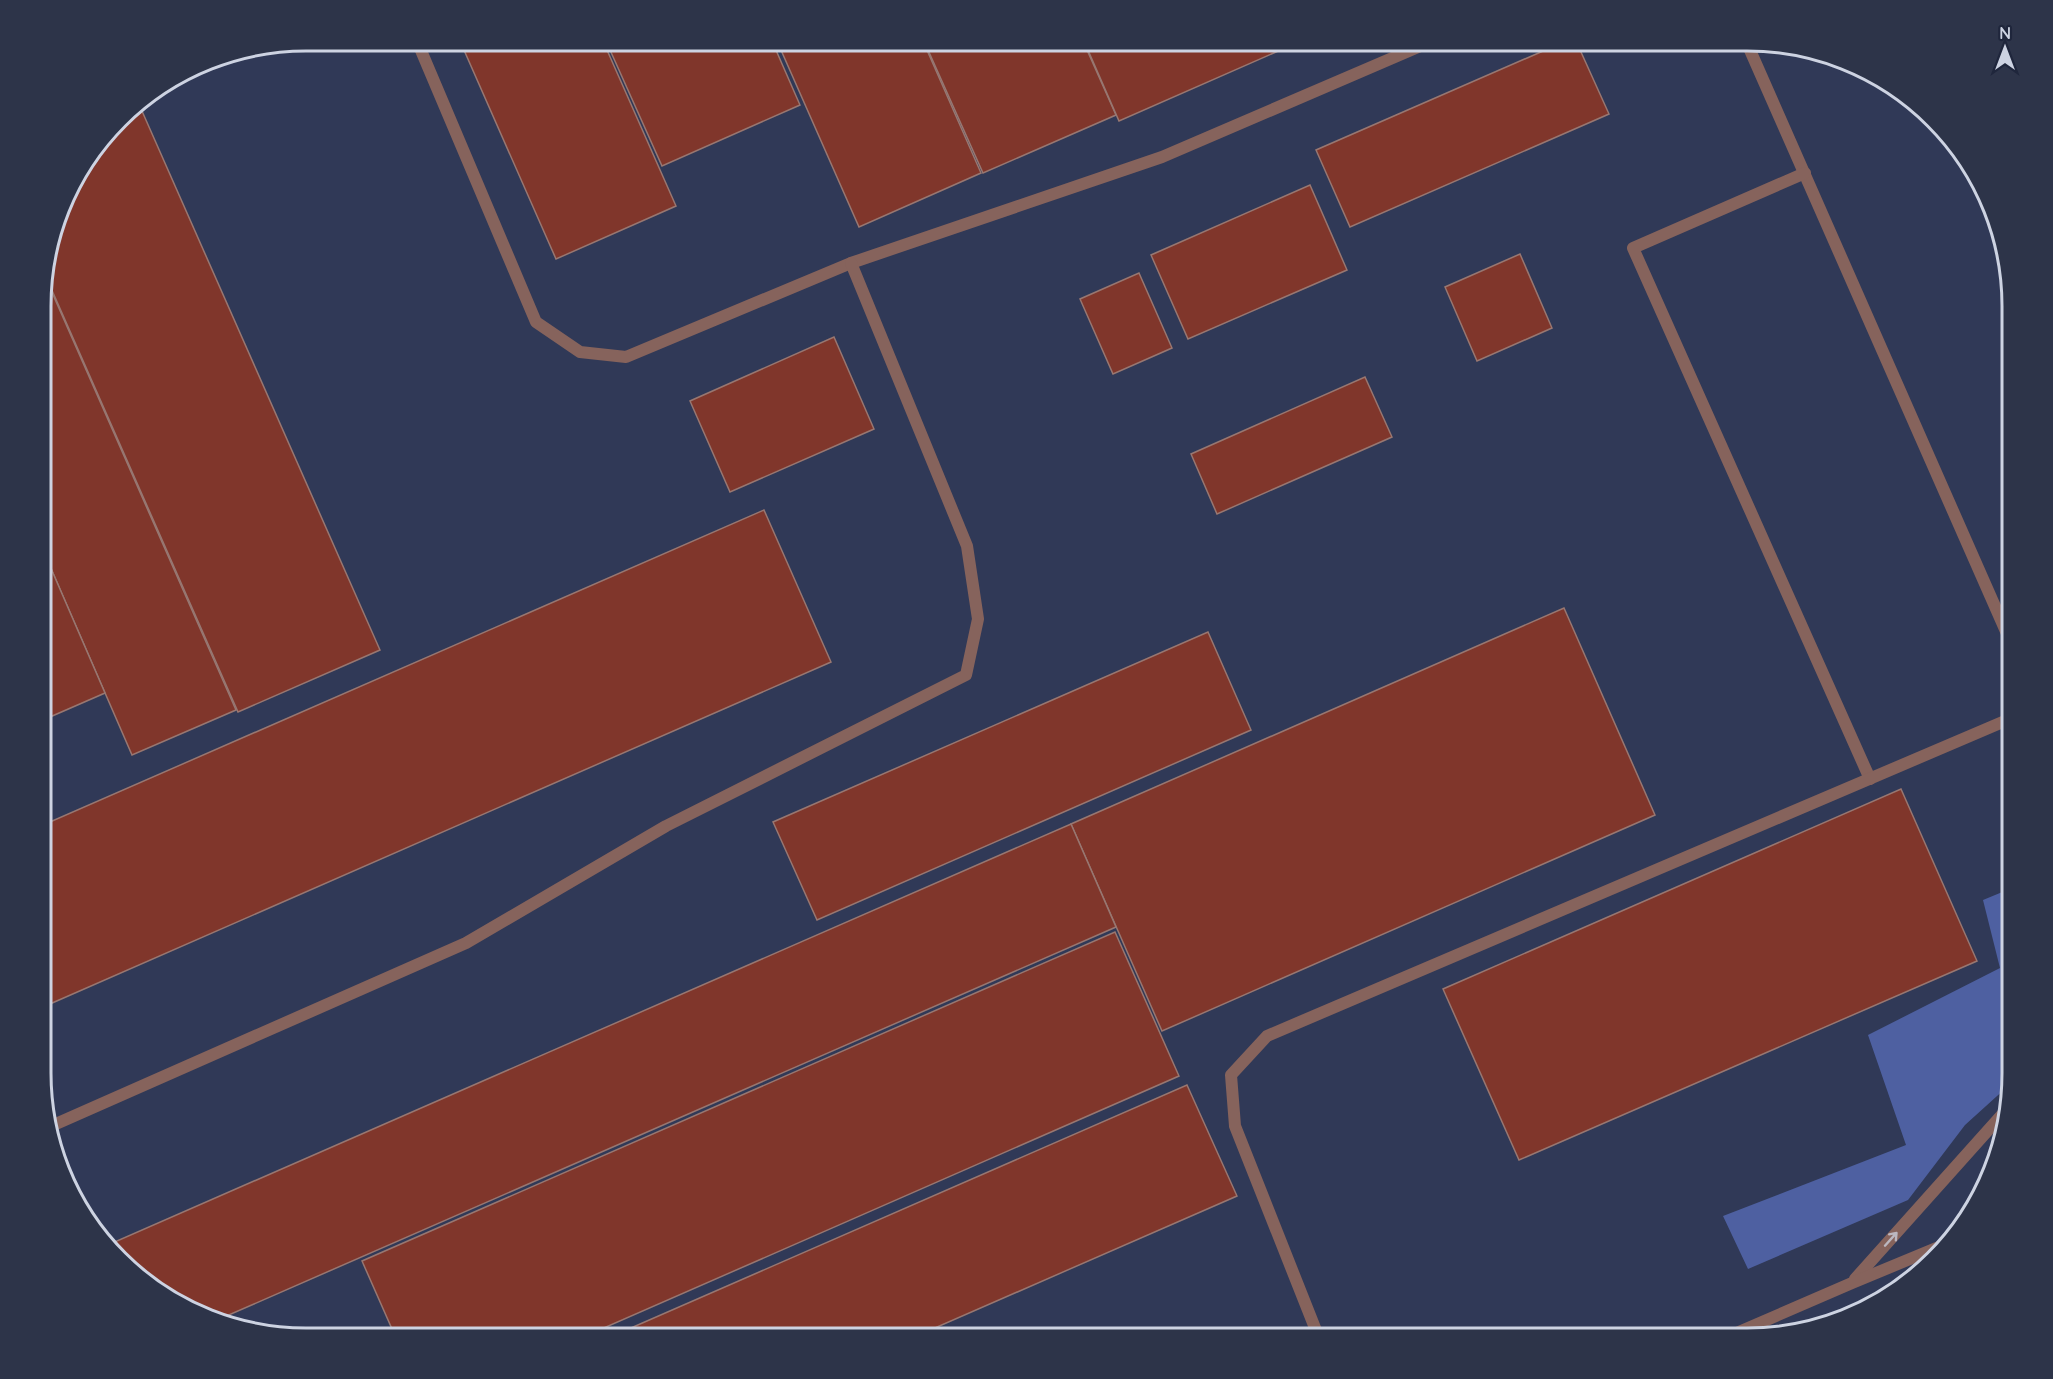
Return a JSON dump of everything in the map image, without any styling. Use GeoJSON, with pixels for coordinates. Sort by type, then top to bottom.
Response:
{"type":"FeatureCollection","features":[{"type":"Feature","properties":{"kind":"lane"},"geometry":{"type":"LineString","coordinates":[[422,51],[536,322],[580,352],[626,357],[851,263],[1162,157],[1409,51]]}},
{"type":"Feature","properties":{"kind":"lane"},"geometry":{"type":"LineString","coordinates":[[1751,51],[2002,622]]}},
{"type":"Feature","properties":{"kind":"lane"},"geometry":{"type":"LineString","coordinates":[[1805,173],[1633,248],[1870,778]]}},
{"type":"Feature","properties":{"kind":"lane"},"geometry":{"type":"LineString","coordinates":[[56,1124],[466,943],[666,826],[966,675],[978,619],[967,546],[851,263]]}},
{"type":"Feature","properties":{"kind":"lane"},"geometry":{"type":"LineString","coordinates":[[1316,1328],[1234,1126],[1231,1075],[1267,1036],[2002,722]]}},
{"type":"Feature","properties":{"kind":"lane"},"geometry":{"type":"LineString","coordinates":[[1852,1282],[1997,1120]]}},
{"type":"Feature","properties":{"kind":"lane"},"geometry":{"type":"LineString","coordinates":[[1748,1328],[1929,1251]]}},
{"type":"Feature","properties":{"kind":"shaded area"},"geometry":{"type":"Polygon","coordinates":[[[1747,51],[1780,53],[1813,60],[1860,77],[1888,94],[1915,114],[1939,138],[1968,179],[1983,209],[2000,273],[2002,306],[2002,1073],[2000,1106],[1993,1139],[1976,1186],[1959,1214],[1939,1241],[1915,1265],[1860,1302],[1796,1323],[1747,1328],[306,1328],[273,1326],[240,1319],[193,1302],[165,1285],[138,1265],[114,1241],[85,1200],[70,1170],[53,1106],[51,1073],[51,306],[53,273],[60,240],[77,193],[114,138],[138,114],[179,85],[209,70],[257,56],[290,52],[1747,51]]]}},
{"type":"Feature","properties":{"kind":"shaded area"},"geometry":{"type":"Polygon","coordinates":[[[2002,892],[2001,1093],[1965,1125],[1908,1200],[1748,1269],[1723,1216],[1906,1145],[1868,1035],[2000,968],[1983,900],[2002,892]]]}},
{"type":"Feature","properties":{"kind":"building"},"geometry":{"type":"Polygon","coordinates":[[[464,51],[607,51],[676,206],[556,259],[464,51]]]}},
{"type":"Feature","properties":{"kind":"building"},"geometry":{"type":"Polygon","coordinates":[[[610,51],[776,51],[800,105],[662,166],[610,51]]]}},
{"type":"Feature","properties":{"kind":"building"},"geometry":{"type":"Polygon","coordinates":[[[781,51],[927,51],[981,173],[859,227],[781,51]]]}},
{"type":"Feature","properties":{"kind":"building"},"geometry":{"type":"Polygon","coordinates":[[[928,51],[1087,51],[1116,115],[983,173],[928,51]]]}},
{"type":"Feature","properties":{"kind":"building"},"geometry":{"type":"Polygon","coordinates":[[[1088,51],[1278,51],[1119,121],[1088,51]]]}},
{"type":"Feature","properties":{"kind":"building"},"geometry":{"type":"Polygon","coordinates":[[[1543,51],[1581,51],[1609,114],[1350,227],[1316,150],[1543,51]]]}},
{"type":"Feature","properties":{"kind":"building"},"geometry":{"type":"Polygon","coordinates":[[[142,111],[380,650],[238,712],[52,290],[60,240],[77,193],[114,138],[142,111]]]}},
{"type":"Feature","properties":{"kind":"building"},"geometry":{"type":"Polygon","coordinates":[[[1310,185],[1347,270],[1188,339],[1151,255],[1310,185]]]}},
{"type":"Feature","properties":{"kind":"building"},"geometry":{"type":"Polygon","coordinates":[[[1520,254],[1552,328],[1477,361],[1445,287],[1520,254]]]}},
{"type":"Feature","properties":{"kind":"building"},"geometry":{"type":"Polygon","coordinates":[[[1139,273],[1172,348],[1113,374],[1080,299],[1139,273]]]}},
{"type":"Feature","properties":{"kind":"building"},"geometry":{"type":"Polygon","coordinates":[[[52,292],[236,710],[132,755],[51,568],[52,292]]]}},
{"type":"Feature","properties":{"kind":"building"},"geometry":{"type":"Polygon","coordinates":[[[834,337],[874,429],[730,492],[690,401],[834,337]]]}},
{"type":"Feature","properties":{"kind":"building"},"geometry":{"type":"Polygon","coordinates":[[[1365,377],[1392,437],[1217,514],[1191,454],[1365,377]]]}},
{"type":"Feature","properties":{"kind":"building"},"geometry":{"type":"Polygon","coordinates":[[[764,510],[831,662],[51,1003],[51,822],[764,510]]]}},
{"type":"Feature","properties":{"kind":"building"},"geometry":{"type":"Polygon","coordinates":[[[51,568],[105,693],[51,717],[51,568]]]}},
{"type":"Feature","properties":{"kind":"building"},"geometry":{"type":"Polygon","coordinates":[[[1564,608],[1655,815],[1162,1031],[1071,824],[1564,608]]]}},
{"type":"Feature","properties":{"kind":"building"},"geometry":{"type":"Polygon","coordinates":[[[1208,632],[1251,730],[817,920],[773,822],[1208,632]]]}},
{"type":"Feature","properties":{"kind":"building"},"geometry":{"type":"Polygon","coordinates":[[[1901,789],[1977,961],[1519,1160],[1443,989],[1901,789]]]}},
{"type":"Feature","properties":{"kind":"building"},"geometry":{"type":"Polygon","coordinates":[[[1071,824],[1116,927],[228,1315],[193,1302],[165,1285],[138,1265],[115,1242],[1071,824]]]}},
{"type":"Feature","properties":{"kind":"building"},"geometry":{"type":"Polygon","coordinates":[[[1115,932],[1179,1076],[604,1328],[392,1328],[362,1261],[1115,932]]]}},
{"type":"Feature","properties":{"kind":"building"},"geometry":{"type":"Polygon","coordinates":[[[1187,1085],[1237,1196],[935,1328],[631,1328],[1187,1085]]]}}]}
